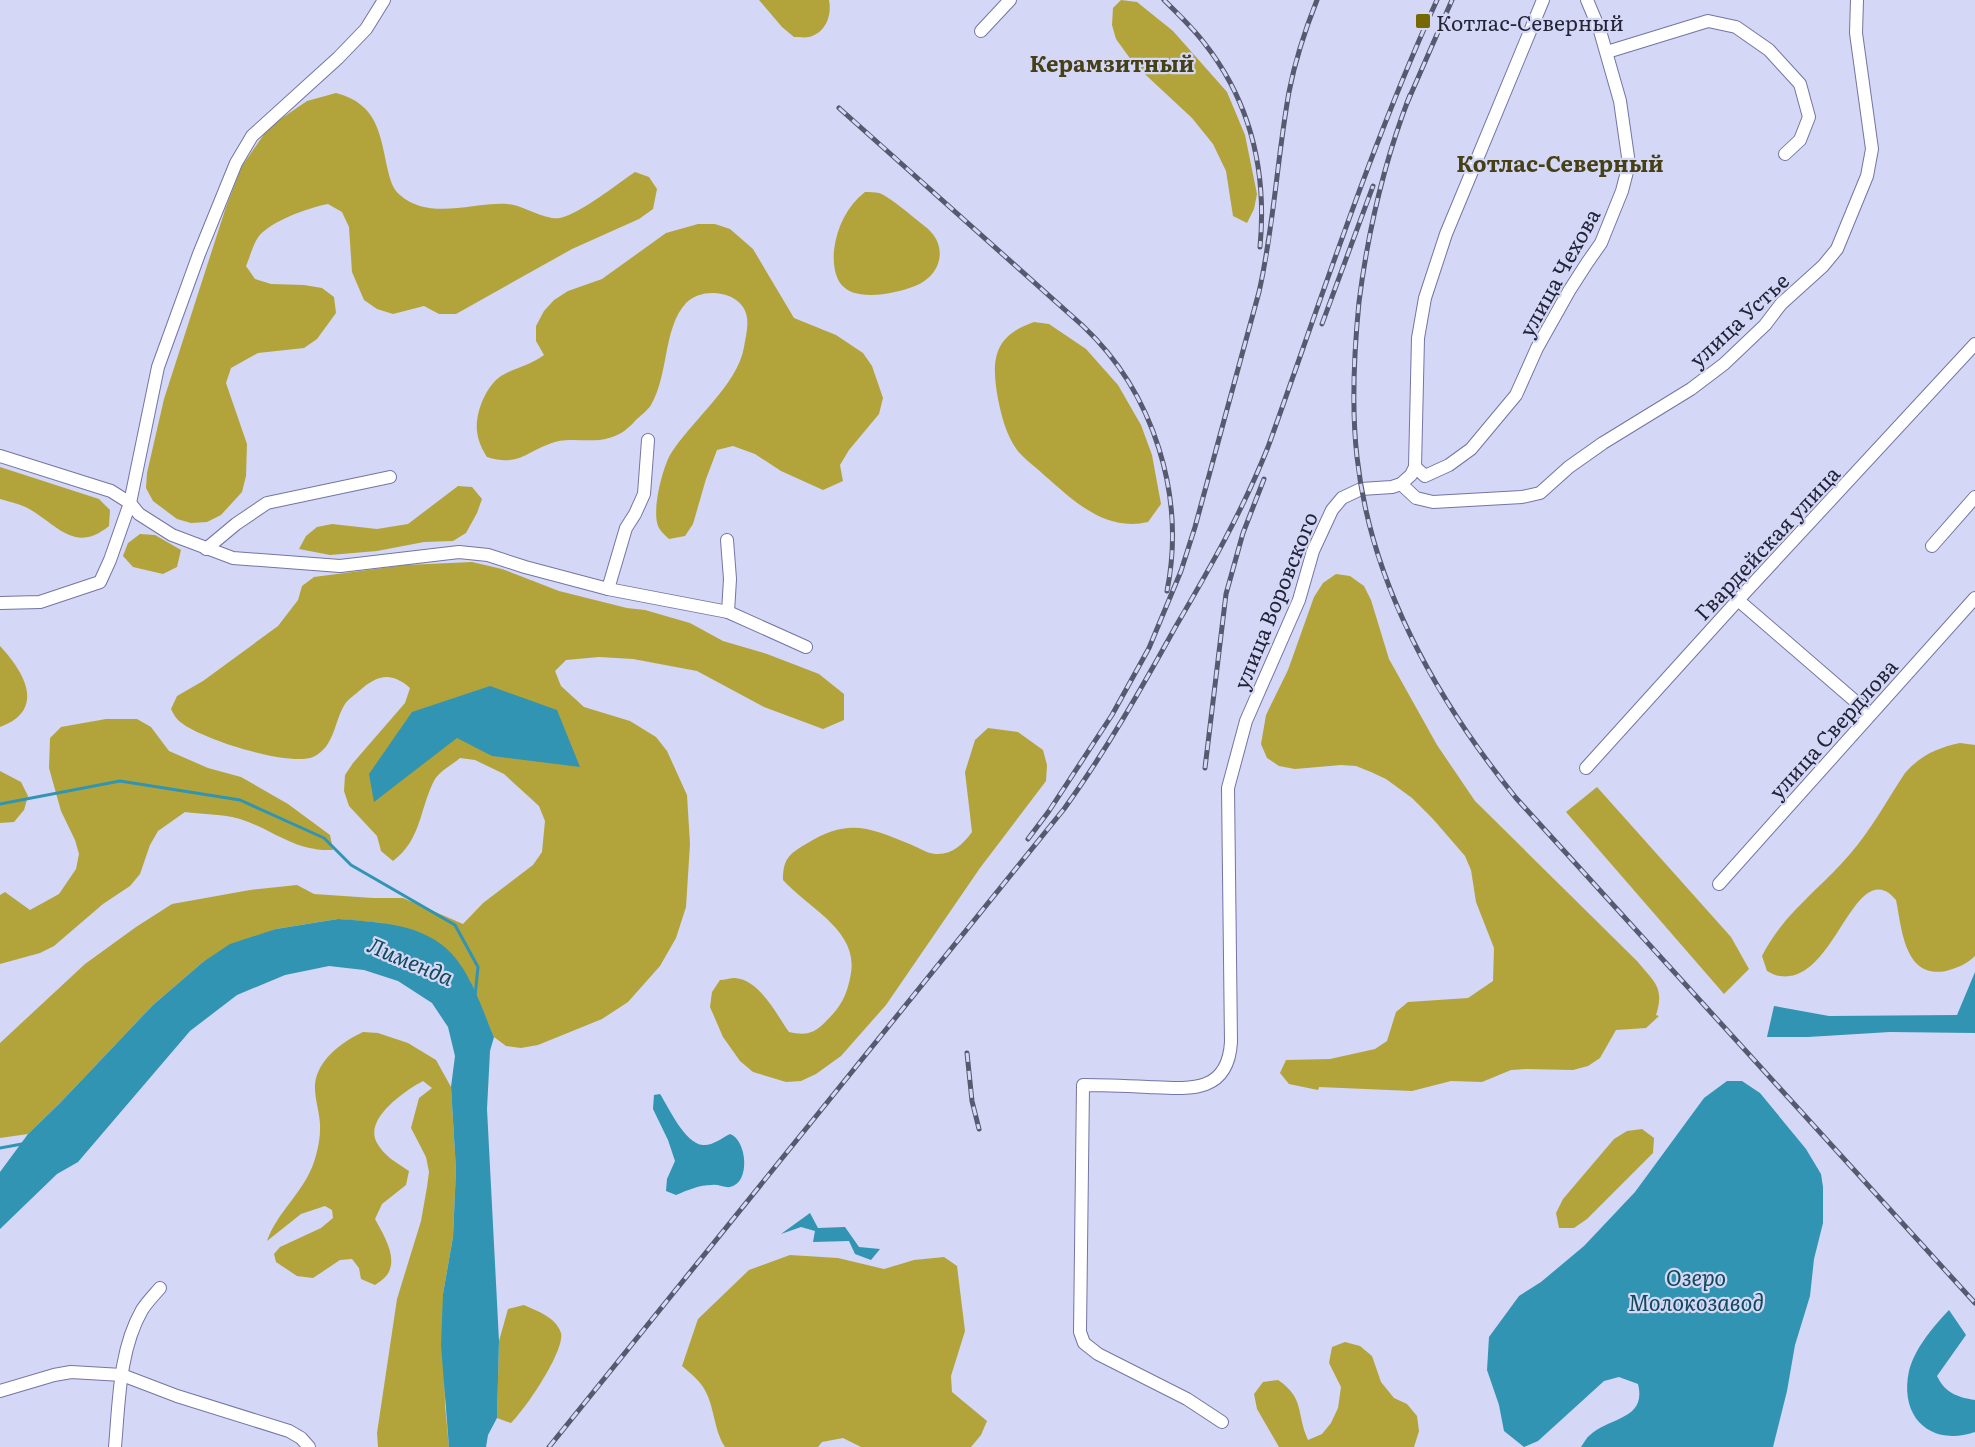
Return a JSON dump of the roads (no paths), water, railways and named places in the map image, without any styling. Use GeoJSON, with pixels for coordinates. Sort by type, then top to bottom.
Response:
{"type":"FeatureCollection","features":[{"type":"Feature","properties":{"kind":"street"},"geometry":{"type":"LineString","coordinates":[[0,603],[40,602],[100,582],[130,503],[158,367],[199,254],[236,163],[252,136],[338,58],[366,29],[384,0]]}},
{"type":"Feature","properties":{"kind":"street"},"geometry":{"type":"LineString","coordinates":[[981,31],[1010,0]]}},
{"type":"Feature","properties":{"kind":"street"},"geometry":{"type":"LineString","coordinates":[[1401,484],[1407,481],[1415,467],[1418,338],[1425,298],[1446,234],[1543,0]]}},
{"type":"Feature","properties":{"kind":"street","name":"улица Чехова"},"geometry":{"type":"LineString","coordinates":[[1415,467],[1425,476],[1449,465],[1471,449],[1516,395],[1537,348],[1569,291],[1601,243],[1622,191],[1629,164],[1620,101],[1607,52],[1587,0]]}},
{"type":"Feature","properties":{"kind":"street","name":"улица Устье"},"geometry":{"type":"LineString","coordinates":[[1401,484],[1416,498],[1433,502],[1522,498],[1540,493],[1569,467],[1603,443],[1691,388],[1724,364],[1765,324],[1781,304],[1823,266],[1837,249],[1867,176],[1872,149],[1856,33],[1857,0]]}},
{"type":"Feature","properties":{"kind":"street"},"geometry":{"type":"LineString","coordinates":[[1607,52],[1708,21],[1736,27],[1769,50],[1800,84],[1809,117],[1800,140],[1785,154]]}},
{"type":"Feature","properties":{"kind":"street","name":"Гвардейская улица"},"geometry":{"type":"LineString","coordinates":[[1586,768],[1975,344]]}},
{"type":"Feature","properties":{"kind":"street"},"geometry":{"type":"LineString","coordinates":[[608,589],[626,528],[644,494],[648,440]]}},
{"type":"Feature","properties":{"kind":"street"},"geometry":{"type":"LineString","coordinates":[[0,456],[111,491],[130,503],[139,514],[172,535],[233,558],[340,566],[448,553],[488,555],[608,589],[728,612],[806,646]]}},
{"type":"Feature","properties":{"kind":"street"},"geometry":{"type":"LineString","coordinates":[[206,549],[236,524],[267,503],[390,477]]}},
{"type":"Feature","properties":{"kind":"street","name":"улица Воровского"},"geometry":{"type":"LineString","coordinates":[[1222,1422],[1187,1399],[1098,1354],[1084,1342],[1080,1332],[1083,1084],[1194,1087],[1213,1081],[1226,1067],[1231,1042],[1228,788],[1245,721],[1299,600],[1319,535],[1332,510],[1342,498],[1362,489],[1392,487],[1401,484]]}},
{"type":"Feature","properties":{"kind":"street"},"geometry":{"type":"LineString","coordinates":[[1932,546],[1975,497]]}},
{"type":"Feature","properties":{"kind":"street"},"geometry":{"type":"LineString","coordinates":[[727,540],[730,579],[728,612]]}},
{"type":"Feature","properties":{"kind":"street","name":"улица Свердлова"},"geometry":{"type":"LineString","coordinates":[[1719,884],[1975,598]]}},
{"type":"Feature","properties":{"kind":"street"},"geometry":{"type":"LineString","coordinates":[[1738,600],[1870,714]]}},
{"type":"Feature","properties":{"kind":"street"},"geometry":{"type":"LineString","coordinates":[[115,1447],[122,1375],[135,1328],[143,1309],[160,1288]]}},
{"type":"Feature","properties":{"kind":"street"},"geometry":{"type":"LineString","coordinates":[[0,1391],[54,1374],[71,1372],[122,1375],[177,1396],[289,1431],[301,1438],[309,1447]]}},
{"type":"Feature","properties":{"kind":"water"},"geometry":{"type":"Polygon","coordinates":[[[490,686],[557,710],[580,767],[492,756],[457,738],[374,802],[369,774],[412,712],[490,686]]]}},
{"type":"Feature","properties":{"kind":"water","name":"Лименда"},"geometry":{"type":"Polygon","coordinates":[[[338,919],[399,926],[428,936],[441,944],[452,954],[465,972],[494,1037],[490,1051],[487,1109],[499,1341],[497,1418],[488,1435],[486,1447],[449,1447],[441,1345],[443,1294],[453,1237],[456,1170],[451,1087],[455,1056],[448,1027],[432,1003],[398,981],[364,970],[329,966],[285,975],[237,995],[190,1031],[78,1162],[57,1174],[0,1229],[0,1172],[28,1134],[153,1005],[203,962],[230,944],[276,929],[338,919]]]}},
{"type":"Feature","properties":{"kind":"water"},"geometry":{"type":"Polygon","coordinates":[[[1975,972],[1975,1033],[1890,1032],[1767,1037],[1774,1006],[1829,1016],[1957,1015],[1975,972]]]}},
{"type":"Feature","properties":{"kind":"water","name":"Озеро Молокозавод"},"geometry":{"type":"Polygon","coordinates":[[[1727,1081],[1742,1081],[1760,1093],[1806,1149],[1821,1174],[1823,1187],[1823,1223],[1814,1259],[1810,1296],[1795,1345],[1787,1391],[1773,1447],[1581,1447],[1586,1439],[1598,1429],[1624,1416],[1637,1405],[1638,1384],[1619,1377],[1604,1381],[1538,1441],[1524,1447],[1504,1431],[1499,1405],[1487,1370],[1489,1337],[1519,1296],[1541,1282],[1584,1246],[1635,1192],[1704,1098],[1727,1081]]]}},
{"type":"Feature","properties":{"kind":"water"},"geometry":{"type":"Polygon","coordinates":[[[660,1094],[678,1124],[696,1143],[710,1144],[730,1134],[736,1138],[743,1152],[744,1161],[744,1170],[737,1184],[730,1187],[703,1186],[676,1195],[666,1191],[667,1179],[675,1161],[653,1109],[654,1095],[660,1094]]]}},
{"type":"Feature","properties":{"kind":"water"},"geometry":{"type":"Polygon","coordinates":[[[810,1213],[818,1228],[845,1227],[859,1247],[880,1249],[871,1260],[855,1254],[849,1241],[813,1242],[815,1231],[801,1227],[781,1234],[810,1213]]]}},
{"type":"Feature","properties":{"kind":"water"},"geometry":{"type":"Polygon","coordinates":[[[1949,1310],[1966,1335],[1937,1376],[1952,1393],[1975,1400],[1975,1432],[1959,1436],[1944,1435],[1921,1424],[1909,1402],[1907,1387],[1909,1371],[1920,1346],[1949,1310]]]}},
{"type":"Feature","properties":{"kind":"waterway"},"geometry":{"type":"LineString","coordinates":[[0,804],[120,781],[240,800],[324,838],[351,865],[455,925],[478,967],[475,996]]}},
{"type":"Feature","properties":{"kind":"waterway"},"geometry":{"type":"LineString","coordinates":[[0,1148],[22,1144]]}},
{"type":"Feature","properties":{"kind":"railway"},"geometry":{"type":"LineString","coordinates":[[1164,0],[1205,44],[1234,90],[1244,115],[1258,166],[1262,219],[1260,247]]}},
{"type":"Feature","properties":{"kind":"railway"},"geometry":{"type":"LineString","coordinates":[[1028,839],[1112,715],[1149,648],[1181,571],[1259,292],[1289,92],[1294,69],[1317,0]]}},
{"type":"Feature","properties":{"kind":"railway"},"geometry":{"type":"LineString","coordinates":[[549,1447],[1064,809],[1109,742],[1213,560],[1258,470],[1390,110],[1437,0]]}},
{"type":"Feature","properties":{"kind":"railway"},"geometry":{"type":"LineString","coordinates":[[1407,103],[1452,0]]}},
{"type":"Feature","properties":{"kind":"railway"},"geometry":{"type":"LineString","coordinates":[[1410,95],[1385,171],[1367,249],[1357,321],[1354,399],[1357,457],[1376,550],[1392,595],[1412,638],[1459,721],[1516,798],[1975,1303]]}},
{"type":"Feature","properties":{"kind":"railway"},"geometry":{"type":"LineString","coordinates":[[839,108],[1083,326],[1108,353],[1129,382],[1146,414],[1159,448],[1167,483],[1172,519],[1172,555],[1167,591]]}},
{"type":"Feature","properties":{"kind":"railway"},"geometry":{"type":"LineString","coordinates":[[1322,324],[1373,186]]}},
{"type":"Feature","properties":{"kind":"railway"},"geometry":{"type":"LineString","coordinates":[[1205,768],[1226,594],[1243,533],[1264,479]]}},
{"type":"Feature","properties":{"kind":"railway"},"geometry":{"type":"LineString","coordinates":[[967,1053],[972,1101],[979,1129]]}},
{"type":"Feature","properties":{"kind":"place","name":"Котлас-Северный"},"geometry":{"type":"Point","coordinates":[1423,21]}},
{"type":"Feature","properties":{"kind":"district","name":"Керамзитный"},"geometry":{"type":"Point","coordinates":[1112,62]}},
{"type":"Feature","properties":{"kind":"district","name":"Котлас-Северный"},"geometry":{"type":"Point","coordinates":[1560,162]}}]}
